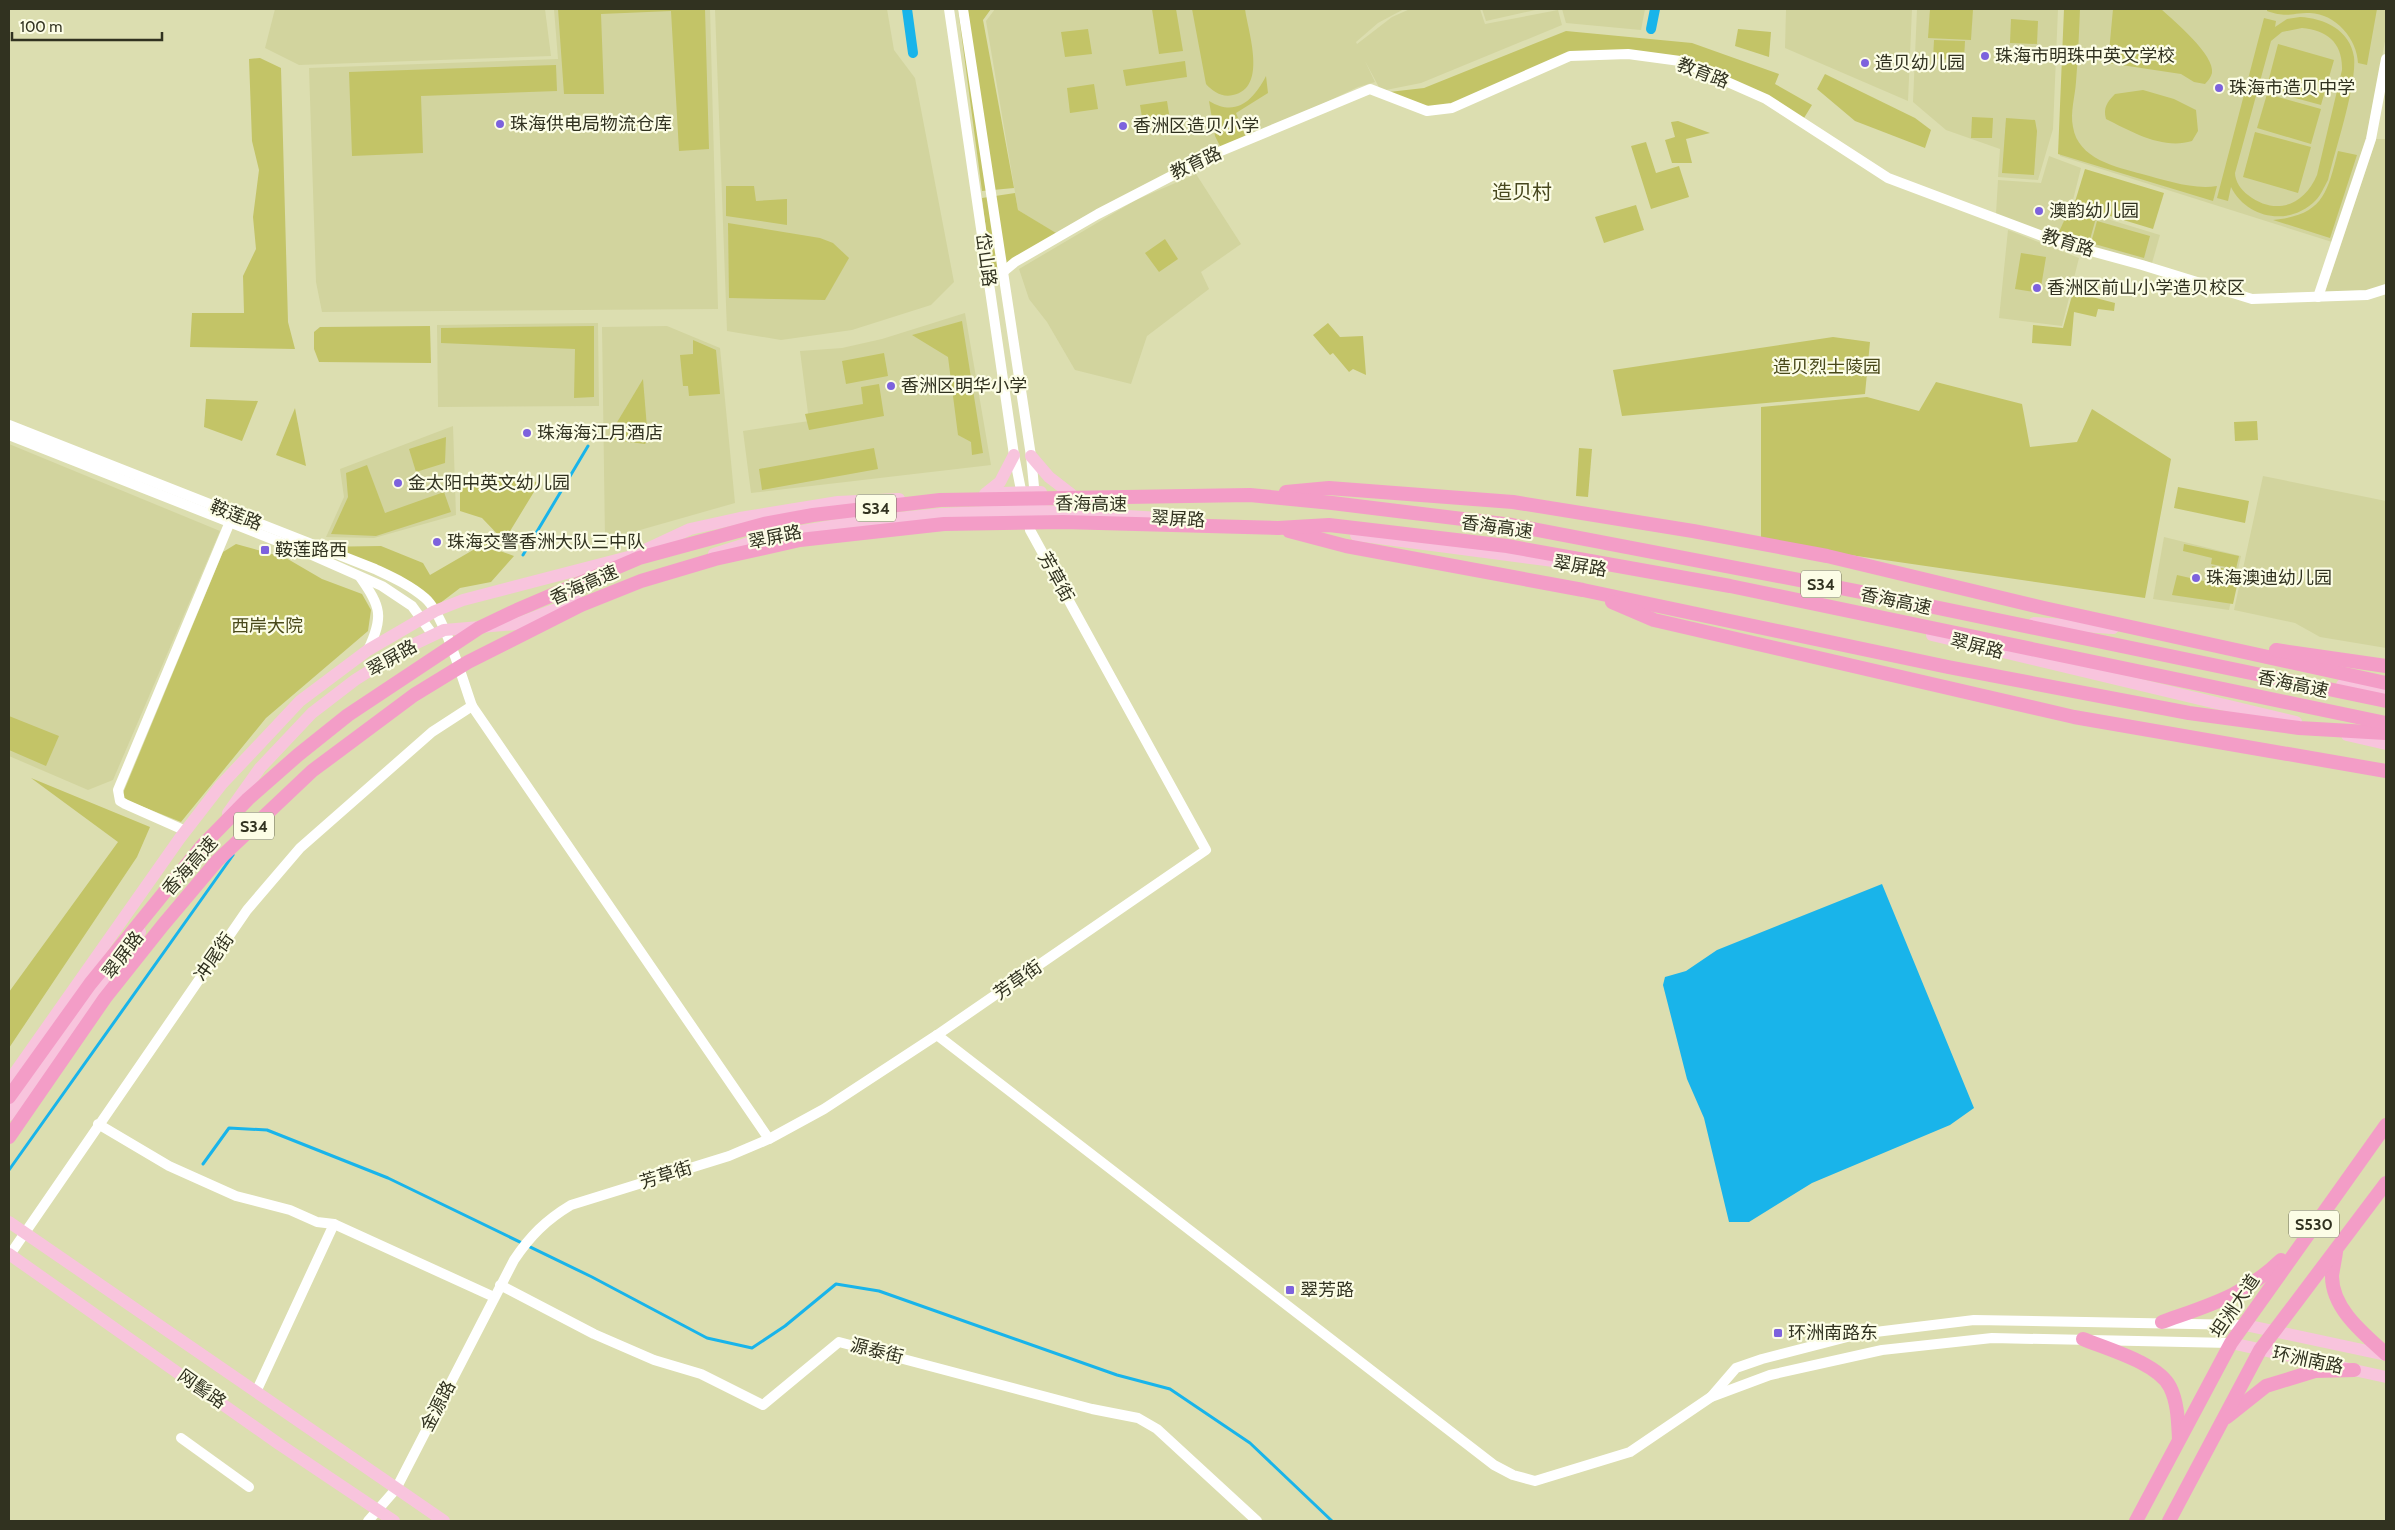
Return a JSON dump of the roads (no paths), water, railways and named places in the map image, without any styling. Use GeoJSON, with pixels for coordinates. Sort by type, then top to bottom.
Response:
{"type":"FeatureCollection","features":[{"type":"Feature","properties":{"kind":"highway"},"geometry":{"type":"LineString","coordinates":[[1250,495],[1329,488],[1513,502],[1693,530],[1827,556],[2386,683]]}},
{"type":"Feature","properties":{"kind":"highway","name":"香海高速"},"geometry":{"type":"LineString","coordinates":[[9,1097],[90,984],[202,846],[248,798],[348,715],[479,628],[639,558],[764,524],[813,515],[940,500],[1250,495],[1512,525],[1867,593],[2386,701]]}},
{"type":"Feature","properties":{"kind":"highway","name":"香海高速"},"geometry":{"type":"LineString","coordinates":[[9,1137],[105,998],[217,861],[305,778],[414,695],[468,662],[581,605],[642,580],[715,559],[800,540],[944,524],[1063,522],[1278,528],[1329,525],[1553,553],[1730,586],[2386,723]]}},
{"type":"Feature","properties":{"kind":"highway"},"geometry":{"type":"LineString","coordinates":[[1278,528],[1346,546],[1583,590],[1948,667],[2180,711],[2299,728],[2386,733]]}},
{"type":"Feature","properties":{"kind":"highway"},"geometry":{"type":"LineString","coordinates":[[1583,590],[1654,620],[2074,717],[2386,771]]}},
{"type":"Feature","properties":{"kind":"highway"},"geometry":{"type":"LineString","coordinates":[[2176,631],[2289,653],[2386,666]]}},
{"type":"Feature","properties":{"kind":"highway","name":"坦洲大道"},"geometry":{"type":"LineString","coordinates":[[2136,1521],[2231,1343],[2386,1125]]}},
{"type":"Feature","properties":{"kind":"highway","name":"S530"},"geometry":{"type":"LineString","coordinates":[[2260,1350],[2386,1183]]}},
{"type":"Feature","properties":{"kind":"highway"},"geometry":{"type":"LineString","coordinates":[[2162,1322],[2234,1296],[2264,1277],[2302,1241]]}},
{"type":"Feature","properties":{"kind":"highway"},"geometry":{"type":"LineString","coordinates":[[2337,1249],[2332,1277],[2339,1301],[2356,1328],[2386,1355]]}},
{"type":"Feature","properties":{"kind":"highway"},"geometry":{"type":"LineString","coordinates":[[2084,1339],[2135,1360],[2162,1376],[2170,1387],[2178,1413],[2179,1440]]}},
{"type":"Feature","properties":{"kind":"highway"},"geometry":{"type":"LineString","coordinates":[[2169,1521],[2260,1350]]}},
{"type":"Feature","properties":{"kind":"highway"},"geometry":{"type":"LineString","coordinates":[[2222,1420],[2266,1386],[2315,1371],[2354,1370]]}},
{"type":"Feature","properties":{"kind":"main road"},"geometry":{"type":"LineString","coordinates":[[985,494],[1000,482],[1014,455]]}},
{"type":"Feature","properties":{"kind":"main road"},"geometry":{"type":"LineString","coordinates":[[1031,456],[1049,477],[1071,494]]}},
{"type":"Feature","properties":{"kind":"main road","name":"翠屏路"},"geometry":{"type":"LineString","coordinates":[[9,1081],[220,785],[300,701],[368,650],[435,610],[463,600],[632,556],[690,529],[740,518],[838,502],[1028,492],[1242,500],[1359,510],[1587,539],[1757,568],[2386,693]]}},
{"type":"Feature","properties":{"kind":"main road","name":"翠屏路"},"geometry":{"type":"LineString","coordinates":[[9,1114],[260,768],[312,713],[355,680],[404,649],[438,633],[516,624],[642,577],[767,537],[850,523],[940,514],[1031,511],[1256,523],[1583,565],[1808,605],[2386,744]]}},
{"type":"Feature","properties":{"kind":"main road"},"geometry":{"type":"LineString","coordinates":[[2030,623],[2176,631]]}},
{"type":"Feature","properties":{"kind":"main road"},"geometry":{"type":"LineString","coordinates":[[300,701],[312,713]]}},
{"type":"Feature","properties":{"kind":"main road"},"geometry":{"type":"LineString","coordinates":[[9,1222],[444,1521]]}},
{"type":"Feature","properties":{"kind":"main road","name":"网髻路"},"geometry":{"type":"LineString","coordinates":[[9,1255],[394,1521]]}},
{"type":"Feature","properties":{"kind":"main road","name":"环洲南路"},"geometry":{"type":"LineString","coordinates":[[2245,1325],[2386,1355]]}},
{"type":"Feature","properties":{"kind":"main road","name":"环洲南路"},"geometry":{"type":"LineString","coordinates":[[2231,1343],[2386,1376]]}},
{"type":"Feature","properties":{"kind":"street","name":"岱山路"},"geometry":{"type":"LineString","coordinates":[[949,9],[1014,455],[1028,492],[1031,511]]}},
{"type":"Feature","properties":{"kind":"street","name":"岱山路"},"geometry":{"type":"LineString","coordinates":[[963,9],[1031,456],[1028,492]]}},
{"type":"Feature","properties":{"kind":"street","name":"教育路"},"geometry":{"type":"LineString","coordinates":[[1003,272],[1015,262],[1098,214],[1214,154],[1370,89],[1427,111],[1452,108],[1570,56],[1628,54],[1680,61],[1766,99],[1888,178],[2058,242],[2142,264],[2252,299],[2367,295],[2386,289]]}},
{"type":"Feature","properties":{"kind":"street"},"geometry":{"type":"LineString","coordinates":[[2318,298],[2371,139],[2386,59]]}},
{"type":"Feature","properties":{"kind":"street","name":"鞍莲路"},"geometry":{"type":"LineString","coordinates":[[9,426],[232,518],[397,594],[412,606],[421,619],[438,633]]}},
{"type":"Feature","properties":{"kind":"street","name":"鞍莲路"},"geometry":{"type":"LineString","coordinates":[[9,436],[402,582],[426,598],[435,610],[438,633]]}},
{"type":"Feature","properties":{"kind":"street","name":"芳草街"},"geometry":{"type":"LineString","coordinates":[[500,1285],[528,1239],[548,1219],[571,1205],[729,1156],[769,1139],[824,1109],[937,1035],[1206,850],[1030,530],[1031,511]]}},
{"type":"Feature","properties":{"kind":"street"},"geometry":{"type":"LineString","coordinates":[[186,831],[125,804],[120,800],[118,790],[232,518]]}},
{"type":"Feature","properties":{"kind":"street"},"geometry":{"type":"LineString","coordinates":[[359,576],[374,596],[379,619],[368,650]]}},
{"type":"Feature","properties":{"kind":"street"},"geometry":{"type":"LineString","coordinates":[[438,633],[472,706],[769,1139]]}},
{"type":"Feature","properties":{"kind":"street","name":"冲尾街"},"geometry":{"type":"LineString","coordinates":[[9,1255],[247,910],[300,848],[432,732],[472,706]]}},
{"type":"Feature","properties":{"kind":"street"},"geometry":{"type":"LineString","coordinates":[[937,1035],[1494,1465],[1513,1475],[1534,1481],[1630,1452],[1711,1398],[1770,1375],[1882,1350],[1992,1338],[2231,1343]]}},
{"type":"Feature","properties":{"kind":"street"},"geometry":{"type":"LineString","coordinates":[[98,1124],[169,1166],[236,1196],[290,1210],[316,1222],[334,1224],[494,1297]]}},
{"type":"Feature","properties":{"kind":"street"},"geometry":{"type":"LineString","coordinates":[[256,1392],[334,1224]]}},
{"type":"Feature","properties":{"kind":"street","name":"金源路"},"geometry":{"type":"LineString","coordinates":[[368,1521],[396,1489],[500,1285]]}},
{"type":"Feature","properties":{"kind":"street","name":"源泰街"},"geometry":{"type":"LineString","coordinates":[[500,1285],[594,1334],[654,1360],[701,1374],[763,1405],[839,1342],[1092,1409],[1138,1418],[1157,1429],[1257,1521]]}},
{"type":"Feature","properties":{"kind":"street"},"geometry":{"type":"LineString","coordinates":[[1711,1398],[1736,1368],[1762,1359],[1859,1334],[1974,1320],[2245,1325]]}},
{"type":"Feature","properties":{"kind":"street"},"geometry":{"type":"LineString","coordinates":[[181,1438],[249,1487]]}},
{"type":"Feature","properties":{"kind":"water"},"geometry":{"type":"Polygon","coordinates":[[[1882,884],[1974,1108],[1950,1125],[1812,1183],[1749,1222],[1729,1222],[1704,1118],[1687,1079],[1663,985],[1665,977],[1686,971],[1717,950],[1882,884]]]}},
{"type":"Feature","properties":{"kind":"waterway"},"geometry":{"type":"LineString","coordinates":[[907,9],[913,53]]}},
{"type":"Feature","properties":{"kind":"waterway"},"geometry":{"type":"LineString","coordinates":[[1651,29],[1655,9]]}},
{"type":"Feature","properties":{"kind":"waterway"},"geometry":{"type":"LineString","coordinates":[[523,555],[588,446]]}},
{"type":"Feature","properties":{"kind":"waterway"},"geometry":{"type":"LineString","coordinates":[[9,1170],[233,855]]}},
{"type":"Feature","properties":{"kind":"waterway"},"geometry":{"type":"LineString","coordinates":[[203,1164],[229,1128],[267,1130],[388,1178],[592,1277],[707,1338],[752,1348],[785,1326],[836,1284],[879,1291],[1117,1375],[1170,1389],[1250,1443],[1332,1521]]}},
{"type":"Feature","properties":{"kind":"place","name":"珠海市明珠中英文学校"},"geometry":{"type":"Point","coordinates":[1985,56]}},
{"type":"Feature","properties":{"kind":"place","name":"造贝幼儿园"},"geometry":{"type":"Point","coordinates":[1865,63]}},
{"type":"Feature","properties":{"kind":"place","name":"珠海市造贝中学"},"geometry":{"type":"Point","coordinates":[2219,88]}},
{"type":"Feature","properties":{"kind":"place","name":"珠海供电局物流仓库"},"geometry":{"type":"Point","coordinates":[500,124]}},
{"type":"Feature","properties":{"kind":"place","name":"香洲区造贝小学"},"geometry":{"type":"Point","coordinates":[1123,126]}},
{"type":"Feature","properties":{"kind":"place","name":"澳韵幼儿园"},"geometry":{"type":"Point","coordinates":[2039,211]}},
{"type":"Feature","properties":{"kind":"place","name":"香洲区前山小学造贝校区"},"geometry":{"type":"Point","coordinates":[2037,288]}},
{"type":"Feature","properties":{"kind":"place","name":"香洲区明华小学"},"geometry":{"type":"Point","coordinates":[891,386]}},
{"type":"Feature","properties":{"kind":"place","name":"珠海海江月酒店"},"geometry":{"type":"Point","coordinates":[527,433]}},
{"type":"Feature","properties":{"kind":"place","name":"金太阳中英文幼儿园"},"geometry":{"type":"Point","coordinates":[398,483]}},
{"type":"Feature","properties":{"kind":"place","name":"珠海交警香洲大队三中队"},"geometry":{"type":"Point","coordinates":[437,542]}},
{"type":"Feature","properties":{"kind":"place","name":"鞍莲路西"},"geometry":{"type":"Point","coordinates":[265,550]}},
{"type":"Feature","properties":{"kind":"place","name":"珠海澳迪幼儿园"},"geometry":{"type":"Point","coordinates":[2196,578]}},
{"type":"Feature","properties":{"kind":"place","name":"翠芳路"},"geometry":{"type":"Point","coordinates":[1290,1290]}},
{"type":"Feature","properties":{"kind":"place","name":"环洲南路东"},"geometry":{"type":"Point","coordinates":[1778,1333]}},
{"type":"Feature","properties":{"kind":"district","name":"造贝村"},"geometry":{"type":"Point","coordinates":[1522,192]}},
{"type":"Feature","properties":{"kind":"park label","name":"造贝烈士陵园"},"geometry":{"type":"Point","coordinates":[1827,367]}},
{"type":"Feature","properties":{"kind":"park label","name":"西岸大院"},"geometry":{"type":"Point","coordinates":[267,626]}}]}
